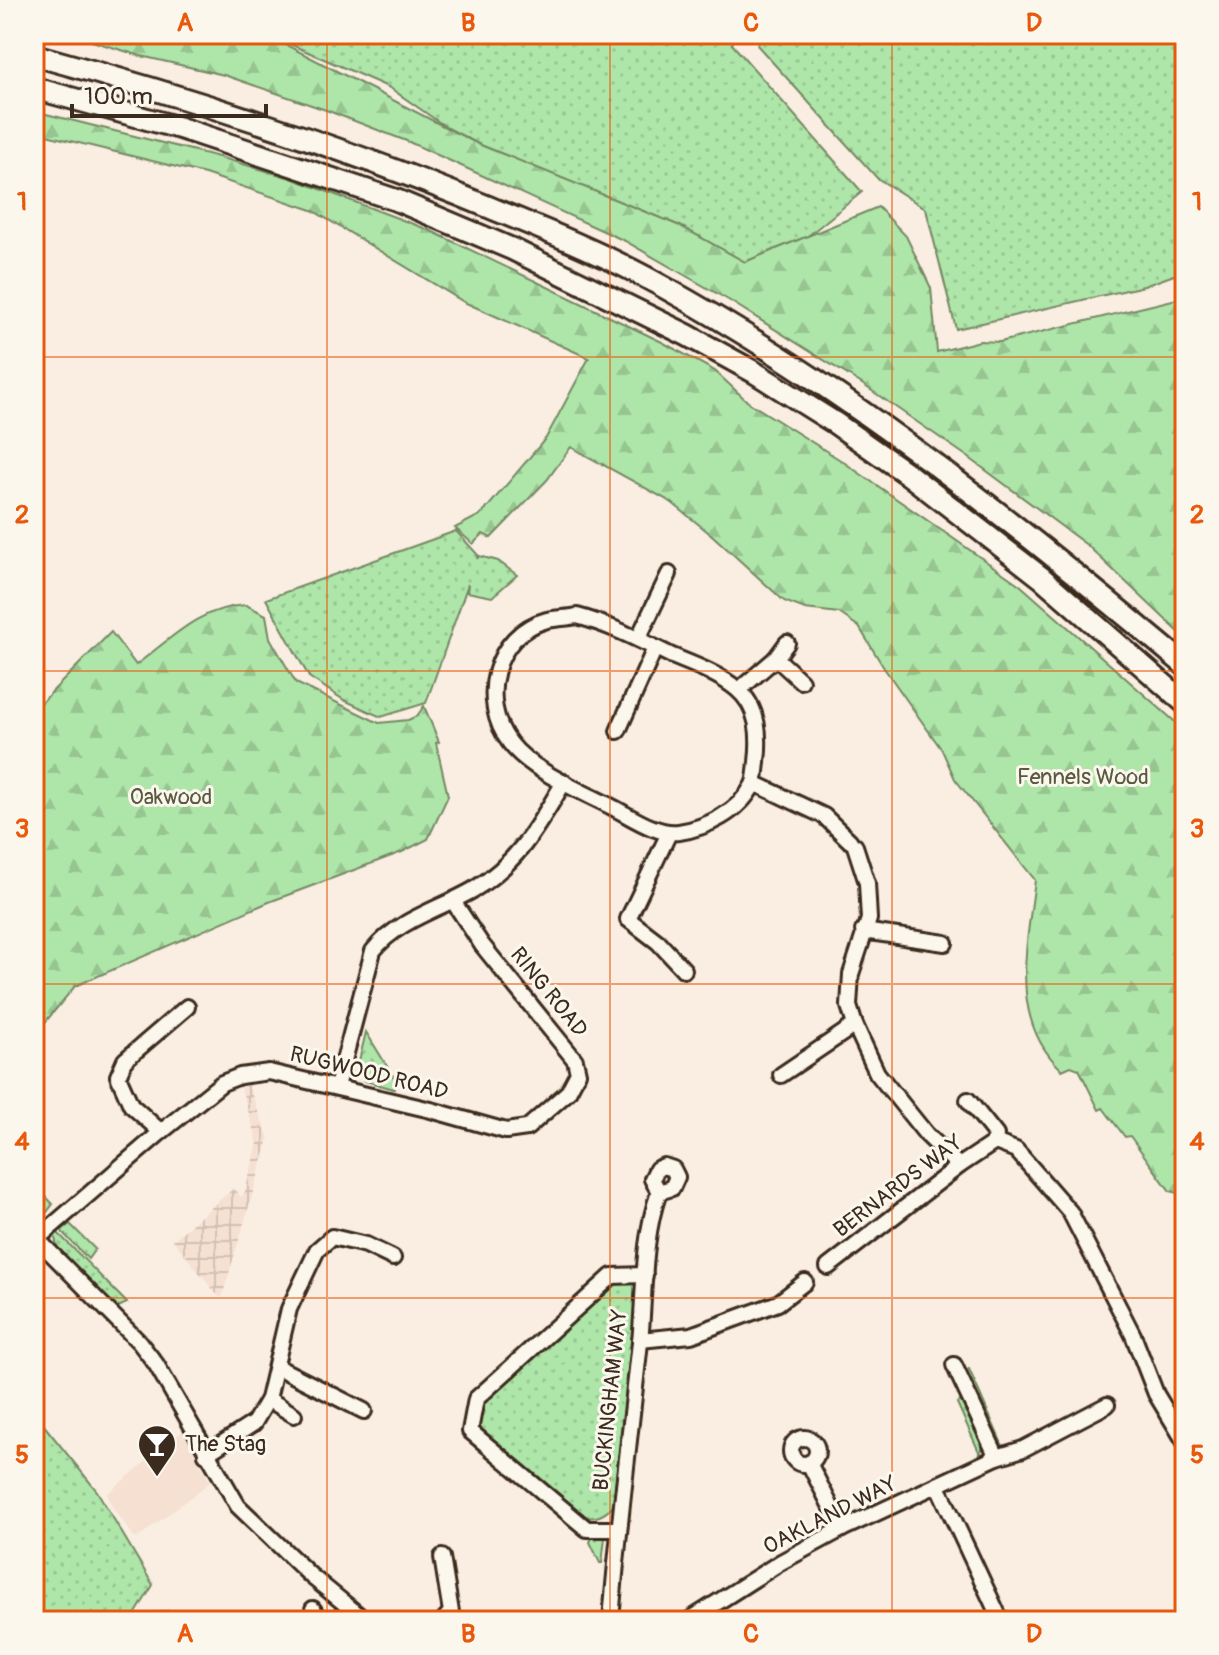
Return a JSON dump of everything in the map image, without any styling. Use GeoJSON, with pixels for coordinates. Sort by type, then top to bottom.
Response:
{"type":"FeatureCollection","features":[{"type":"Feature","properties":{"kind":"highway"},"geometry":{"type":"LineString","coordinates":[[34,55],[242,115],[386,164],[547,231],[658,283],[803,370],[917,449],[1185,665]]}},
{"type":"Feature","properties":{"kind":"highway"},"geometry":{"type":"LineString","coordinates":[[34,88],[180,128],[396,200],[512,249],[687,335],[781,389],[909,475],[1042,578],[1185,703]]}},
{"type":"Feature","properties":{"kind":"street"},"geometry":{"type":"LineString","coordinates":[[638,639],[669,574]]}},
{"type":"Feature","properties":{"kind":"street"},"geometry":{"type":"LineString","coordinates":[[577,616],[638,639],[739,690],[753,711],[758,727],[754,783],[745,797],[727,813],[701,829],[669,833],[564,782],[531,763],[510,743],[494,711],[492,686],[501,657],[519,635],[545,621],[577,616]]}},
{"type":"Feature","properties":{"kind":"street"},"geometry":{"type":"LineString","coordinates":[[739,690],[776,658],[787,643]]}},
{"type":"Feature","properties":{"kind":"street"},"geometry":{"type":"LineString","coordinates":[[618,731],[655,648]]}},
{"type":"Feature","properties":{"kind":"street"},"geometry":{"type":"LineString","coordinates":[[776,658],[801,681]]}},
{"type":"Feature","properties":{"kind":"street"},"geometry":{"type":"LineString","coordinates":[[337,1087],[373,951],[383,938],[476,888],[524,848],[564,782]]}},
{"type":"Feature","properties":{"kind":"street"},"geometry":{"type":"LineString","coordinates":[[754,783],[824,816],[852,843],[867,883],[869,919],[851,974],[849,1006],[855,1025],[877,1073],[926,1134],[959,1166]]}},
{"type":"Feature","properties":{"kind":"street"},"geometry":{"type":"LineString","coordinates":[[669,833],[628,919],[658,942],[684,970]]}},
{"type":"Feature","properties":{"kind":"street","name":"RING ROAD"},"geometry":{"type":"LineString","coordinates":[[453,901],[482,945],[575,1060],[578,1073],[568,1092],[527,1128],[506,1131]]}},
{"type":"Feature","properties":{"kind":"street"},"geometry":{"type":"LineString","coordinates":[[863,931],[945,943]]}},
{"type":"Feature","properties":{"kind":"street"},"geometry":{"type":"LineString","coordinates":[[161,1132],[131,1105],[118,1076],[125,1060],[187,1007]]}},
{"type":"Feature","properties":{"kind":"street"},"geometry":{"type":"LineString","coordinates":[[781,1075],[855,1025]]}},
{"type":"Feature","properties":{"kind":"street","name":"RUGWOOD ROAD"},"geometry":{"type":"LineString","coordinates":[[35,1237],[222,1083],[240,1076],[269,1072],[506,1131]]}},
{"type":"Feature","properties":{"kind":"street"},"geometry":{"type":"LineString","coordinates":[[968,1100],[996,1135],[995,1142],[1016,1150],[1070,1212],[1133,1335],[1156,1394],[1185,1442]]}},
{"type":"Feature","properties":{"kind":"street","name":"BERNARDS WAY"},"geometry":{"type":"LineString","coordinates":[[828,1267],[995,1142]]}},
{"type":"Feature","properties":{"kind":"street","name":"BUCKINGHAM WAY"},"geometry":{"type":"LineString","coordinates":[[611,1621],[650,1217],[659,1192]]}},
{"type":"Feature","properties":{"kind":"street"},"geometry":{"type":"LineString","coordinates":[[35,1237],[139,1342],[156,1364],[238,1506],[311,1576],[366,1621]]}},
{"type":"Feature","properties":{"kind":"street"},"geometry":{"type":"LineString","coordinates":[[206,1454],[254,1423],[268,1399],[289,1309],[317,1250],[332,1237],[366,1245],[393,1258]]}},
{"type":"Feature","properties":{"kind":"street","name":"BUCKINGHAM WAY"},"geometry":{"type":"LineString","coordinates":[[618,1529],[587,1529],[470,1431],[476,1399],[612,1276],[645,1275]]}},
{"type":"Feature","properties":{"kind":"street"},"geometry":{"type":"LineString","coordinates":[[640,1340],[691,1335],[778,1303],[805,1282]]}},
{"type":"Feature","properties":{"kind":"street"},"geometry":{"type":"LineString","coordinates":[[954,1365],[997,1457]]}},
{"type":"Feature","properties":{"kind":"street"},"geometry":{"type":"LineString","coordinates":[[277,1367],[364,1411]]}},
{"type":"Feature","properties":{"kind":"street"},"geometry":{"type":"LineString","coordinates":[[268,1399],[294,1415]]}},
{"type":"Feature","properties":{"kind":"street","name":"OAKLAND WAY"},"geometry":{"type":"LineString","coordinates":[[688,1621],[781,1562],[842,1529],[997,1457],[1023,1449],[1107,1405]]}},
{"type":"Feature","properties":{"kind":"street"},"geometry":{"type":"LineString","coordinates":[[809,1463],[842,1529]]}},
{"type":"Feature","properties":{"kind":"street"},"geometry":{"type":"LineString","coordinates":[[938,1486],[1001,1621]]}},
{"type":"Feature","properties":{"kind":"street"},"geometry":{"type":"LineString","coordinates":[[442,1557],[451,1612],[443,1621]]}},
{"type":"Feature","properties":{"kind":"shaded area"},"geometry":{"type":"Polygon","coordinates":[[[248,1085],[269,1139],[222,1297],[173,1240],[234,1188],[241,1197],[245,1192],[258,1143],[241,1088],[248,1085]]]}},
{"type":"Feature","properties":{"kind":"shaded area"},"geometry":{"type":"Polygon","coordinates":[[[183,1431],[210,1482],[136,1539],[113,1508],[107,1494],[183,1431]]]}},
{"type":"Feature","properties":{"kind":"green space"},"geometry":{"type":"Polygon","coordinates":[[[69,34],[265,34],[478,144],[680,226],[745,262],[878,207],[906,236],[931,288],[937,352],[980,341],[1000,342],[1185,297],[1185,638],[1088,546],[968,457],[862,384],[730,301],[625,241],[409,142],[326,110],[224,75],[141,56],[69,34]]]}},
{"type":"Feature","properties":{"kind":"green space"},"geometry":{"type":"Polygon","coordinates":[[[267,34],[737,34],[732,44],[862,192],[808,236],[745,262],[680,226],[478,144],[446,127],[390,88],[267,34]]]}},
{"type":"Feature","properties":{"kind":"green space"},"geometry":{"type":"Polygon","coordinates":[[[763,34],[1185,34],[1185,271],[1144,286],[956,329],[926,209],[877,178],[757,45],[763,34]]]}},
{"type":"Feature","properties":{"kind":"green space","name":"Fennels Wood"},"geometry":{"type":"Polygon","coordinates":[[[34,111],[291,178],[429,230],[662,342],[715,371],[748,402],[842,461],[1020,585],[1173,720],[1185,732],[1185,1202],[1170,1191],[1130,1136],[1125,1137],[1103,1108],[1099,1110],[1079,1069],[1071,1066],[1062,1070],[1045,1050],[1034,1028],[1025,981],[1035,880],[955,779],[942,750],[859,627],[839,613],[805,609],[784,601],[671,502],[571,447],[547,480],[491,538],[483,534],[473,544],[455,528],[482,514],[546,438],[589,358],[464,302],[312,210],[205,174],[34,132],[34,111]]]}},
{"type":"Feature","properties":{"kind":"green space"},"geometry":{"type":"Polygon","coordinates":[[[456,531],[478,555],[477,559],[479,556],[498,561],[517,575],[492,597],[467,592],[468,584],[426,703],[381,717],[344,700],[309,677],[266,599],[456,531]]]}},
{"type":"Feature","properties":{"kind":"green space","name":"Oakwood"},"geometry":{"type":"Polygon","coordinates":[[[246,605],[266,615],[270,638],[296,683],[379,723],[408,720],[417,716],[424,706],[439,742],[436,743],[448,796],[428,839],[402,852],[269,902],[75,986],[42,1026],[37,1021],[34,1008],[34,710],[111,632],[136,665],[200,618],[229,607],[246,605]]]}},
{"type":"Feature","properties":{"kind":"green space"},"geometry":{"type":"Polygon","coordinates":[[[366,1032],[398,1084],[394,1089],[365,1081],[357,1069],[366,1032]]]}},
{"type":"Feature","properties":{"kind":"green space"},"geometry":{"type":"Polygon","coordinates":[[[34,1184],[53,1204],[47,1212],[34,1201],[34,1184]]]}},
{"type":"Feature","properties":{"kind":"green space"},"geometry":{"type":"Polygon","coordinates":[[[70,1224],[95,1249],[88,1259],[63,1233],[62,1230],[70,1224]]]}},
{"type":"Feature","properties":{"kind":"green space"},"geometry":{"type":"Polygon","coordinates":[[[56,1231],[127,1303],[116,1308],[58,1251],[56,1231]]]}},
{"type":"Feature","properties":{"kind":"green space"},"geometry":{"type":"Polygon","coordinates":[[[617,1275],[631,1277],[637,1291],[613,1506],[599,1516],[582,1517],[480,1432],[473,1423],[474,1407],[617,1275]]]}},
{"type":"Feature","properties":{"kind":"green space"},"geometry":{"type":"Polygon","coordinates":[[[969,1369],[1002,1444],[996,1446],[967,1384],[966,1371],[969,1369]]]}},
{"type":"Feature","properties":{"kind":"green space"},"geometry":{"type":"Polygon","coordinates":[[[957,1403],[965,1403],[984,1443],[980,1454],[957,1403]]]}},
{"type":"Feature","properties":{"kind":"green space"},"geometry":{"type":"Polygon","coordinates":[[[34,1413],[97,1491],[153,1585],[133,1618],[168,1611],[173,1621],[34,1621],[34,1413]]]}},
{"type":"Feature","properties":{"kind":"green space"},"geometry":{"type":"Polygon","coordinates":[[[596,1530],[605,1538],[602,1563],[590,1542],[596,1530]]]}},
{"type":"Feature","properties":{"kind":"place","name":"The Stag"},"geometry":{"type":"Point","coordinates":[157,1478]}}]}
